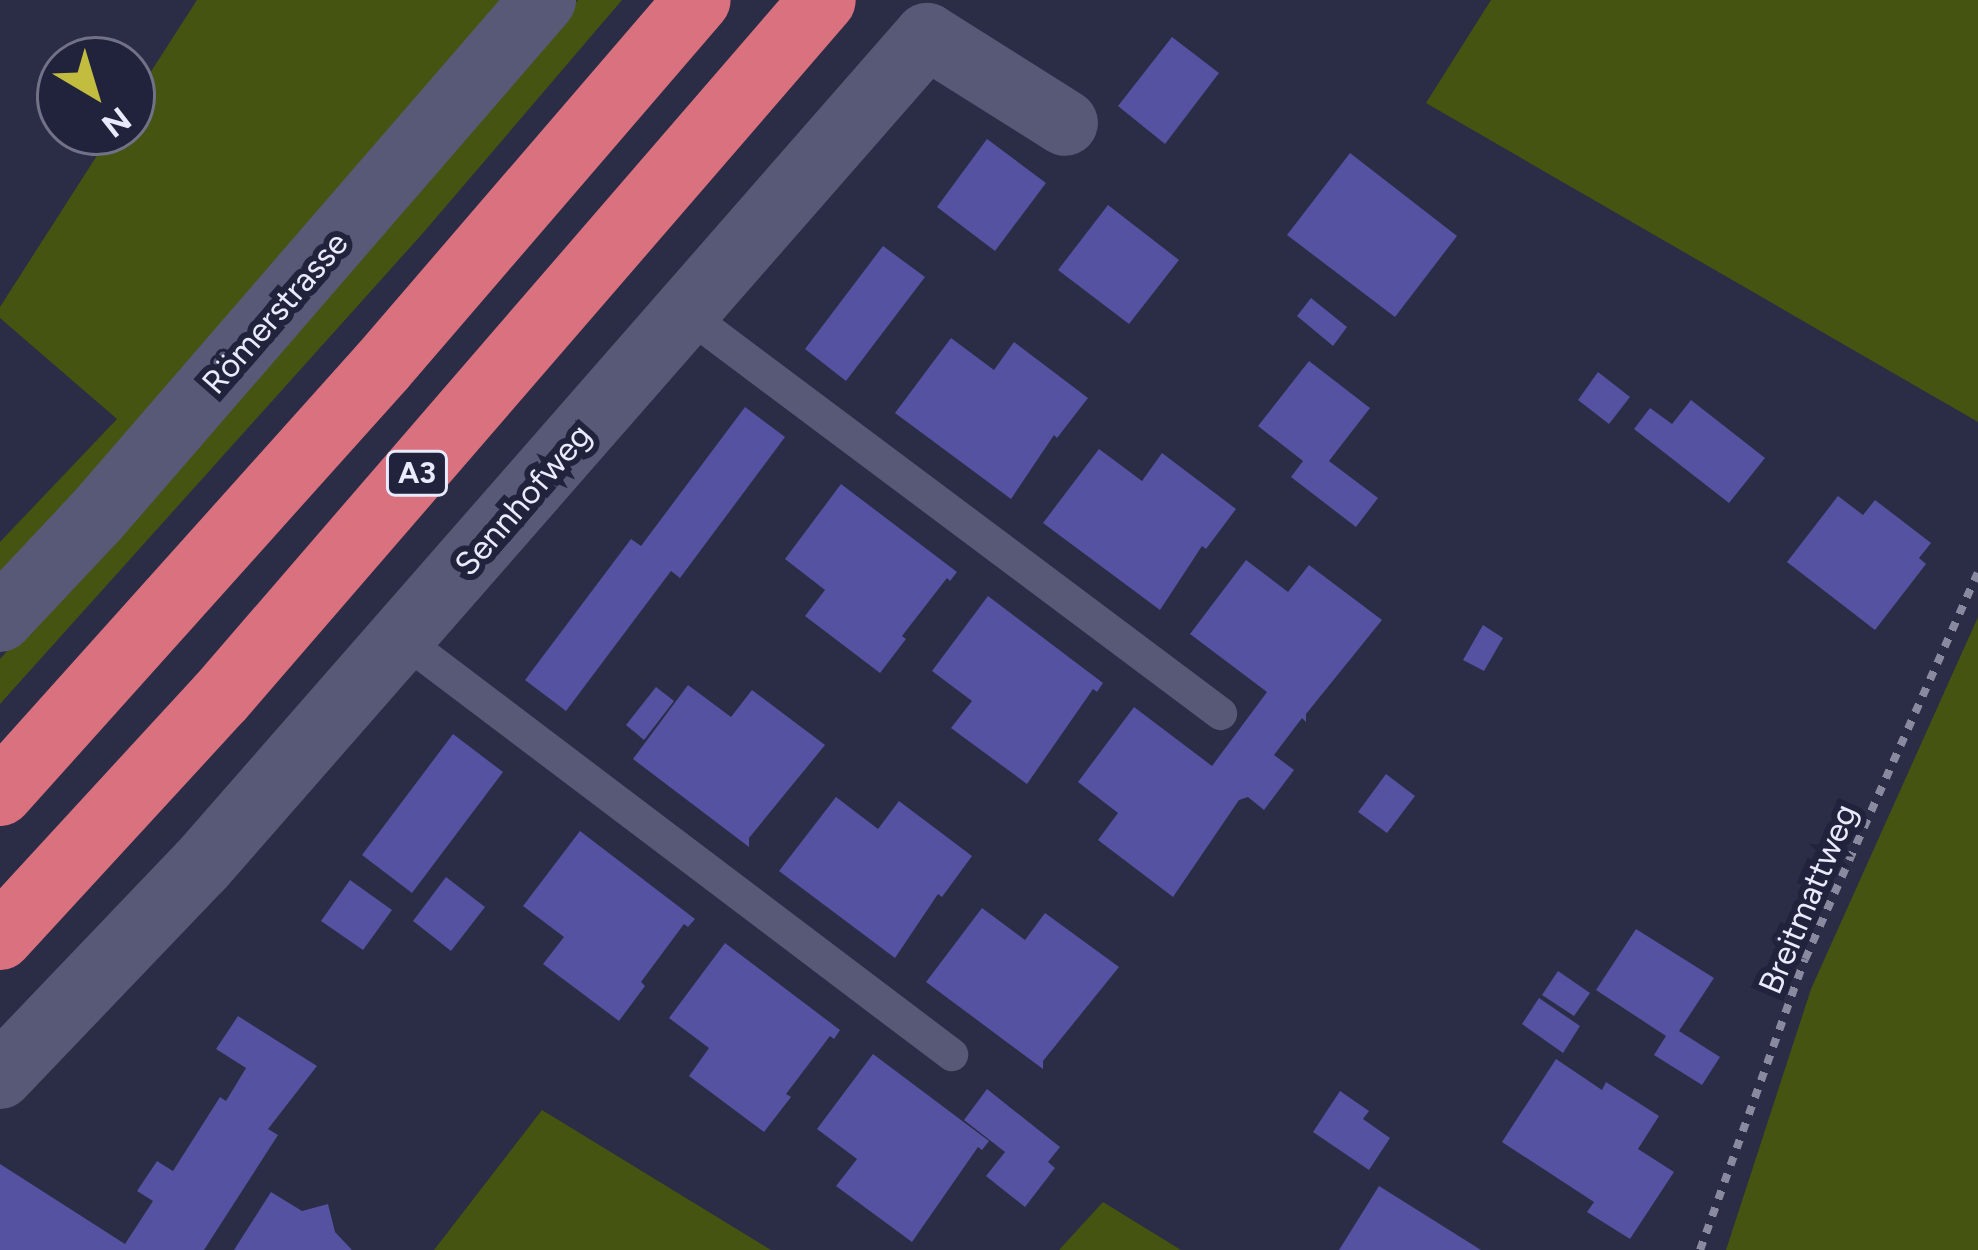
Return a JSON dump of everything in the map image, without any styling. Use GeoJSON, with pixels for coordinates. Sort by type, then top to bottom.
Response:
{"type":"FeatureCollection","features":[{"type":"Feature","properties":{"kind":"highway"},"geometry":{"type":"LineString","coordinates":[[0,793],[382,368],[698,0]]}},
{"type":"Feature","properties":{"kind":"highway","name":"A3"},"geometry":{"type":"LineString","coordinates":[[0,937],[220,698],[824,0]]}},
{"type":"Feature","properties":{"kind":"street","name":"Römerstrasse"},"geometry":{"type":"LineString","coordinates":[[0,620],[126,483],[543,0]]}},
{"type":"Feature","properties":{"kind":"street","name":"Sennhofweg"},"geometry":{"type":"LineString","coordinates":[[0,1076],[201,866],[927,35],[1065,123]]}},
{"type":"Feature","properties":{"kind":"lane"},"geometry":{"type":"LineString","coordinates":[[687,314],[1220,713]]}},
{"type":"Feature","properties":{"kind":"lane"},"geometry":{"type":"LineString","coordinates":[[401,638],[951,1054]]}},
{"type":"Feature","properties":{"kind":"path","name":"Breitmattweg"},"geometry":{"type":"LineString","coordinates":[[1700,1250],[1805,959],[1978,573]]}},
{"type":"Feature","properties":{"kind":"green space"},"geometry":{"type":"Polygon","coordinates":[[[197,0],[509,0],[132,436],[0,572],[0,542],[117,419],[0,318],[0,307],[97,156],[156,156],[156,64],[197,0]]]}},
{"type":"Feature","properties":{"kind":"green space"},"geometry":{"type":"Polygon","coordinates":[[[578,0],[622,0],[423,233],[0,704],[0,659],[398,212],[578,0]]]}},
{"type":"Feature","properties":{"kind":"green space"},"geometry":{"type":"Polygon","coordinates":[[[1491,0],[1978,0],[1978,422],[1426,103],[1491,0]]]}},
{"type":"Feature","properties":{"kind":"green space"},"geometry":{"type":"Polygon","coordinates":[[[1978,617],[1978,1250],[1726,1250],[1811,989],[1978,617]]]}},
{"type":"Feature","properties":{"kind":"green space"},"geometry":{"type":"Polygon","coordinates":[[[542,1110],[771,1250],[434,1250],[542,1110]]]}},
{"type":"Feature","properties":{"kind":"green space"},"geometry":{"type":"Polygon","coordinates":[[[1103,1202],[1181,1250],[1059,1250],[1103,1202]]]}},
{"type":"Feature","properties":{"kind":"building"},"geometry":{"type":"Polygon","coordinates":[[[1172,37],[1219,73],[1165,144],[1118,106],[1172,37]]]}},
{"type":"Feature","properties":{"kind":"building"},"geometry":{"type":"Polygon","coordinates":[[[987,139],[1046,183],[995,251],[937,207],[987,139]]]}},
{"type":"Feature","properties":{"kind":"building"},"geometry":{"type":"Polygon","coordinates":[[[1350,153],[1457,236],[1395,317],[1287,235],[1350,153]]]}},
{"type":"Feature","properties":{"kind":"building"},"geometry":{"type":"Polygon","coordinates":[[[1108,205],[1179,260],[1129,324],[1058,270],[1108,205]]]}},
{"type":"Feature","properties":{"kind":"building"},"geometry":{"type":"Polygon","coordinates":[[[883,246],[925,277],[846,381],[805,349],[883,246]]]}},
{"type":"Feature","properties":{"kind":"building"},"geometry":{"type":"Polygon","coordinates":[[[1311,298],[1347,327],[1333,346],[1297,316],[1311,298]]]}},
{"type":"Feature","properties":{"kind":"building"},"geometry":{"type":"Polygon","coordinates":[[[951,338],[994,370],[1014,342],[1088,398],[1057,438],[1054,435],[1011,499],[895,413],[951,338]]]}},
{"type":"Feature","properties":{"kind":"building"},"geometry":{"type":"Polygon","coordinates":[[[1309,361],[1370,408],[1329,461],[1378,498],[1356,527],[1291,477],[1303,461],[1258,426],[1309,361]]]}},
{"type":"Feature","properties":{"kind":"building"},"geometry":{"type":"Polygon","coordinates":[[[1598,372],[1630,397],[1609,424],[1578,400],[1598,372]]]}},
{"type":"Feature","properties":{"kind":"building"},"geometry":{"type":"Polygon","coordinates":[[[1691,400],[1765,458],[1729,503],[1634,429],[1650,408],[1672,424],[1691,400]]]}},
{"type":"Feature","properties":{"kind":"building"},"geometry":{"type":"Polygon","coordinates":[[[745,407],[785,437],[680,578],[671,571],[566,711],[525,680],[631,539],[641,546],[745,407]]]}},
{"type":"Feature","properties":{"kind":"building"},"geometry":{"type":"Polygon","coordinates":[[[1099,449],[1142,481],[1162,453],[1236,509],[1206,549],[1202,546],[1160,610],[1043,523],[1099,449]]]}},
{"type":"Feature","properties":{"kind":"building"},"geometry":{"type":"Polygon","coordinates":[[[841,484],[957,572],[950,581],[947,578],[902,636],[906,639],[880,673],[805,616],[825,590],[785,559],[841,484]]]}},
{"type":"Feature","properties":{"kind":"building"},"geometry":{"type":"Polygon","coordinates":[[[1838,496],[1863,515],[1875,500],[1931,543],[1919,558],[1926,564],[1875,630],[1787,562],[1838,496]]]}},
{"type":"Feature","properties":{"kind":"building"},"geometry":{"type":"Polygon","coordinates":[[[1246,560],[1288,592],[1309,565],[1382,620],[1306,714],[1306,722],[1302,718],[1274,755],[1294,770],[1264,810],[1248,797],[1239,800],[1173,897],[1098,840],[1118,813],[1078,782],[1134,707],[1212,766],[1267,692],[1190,634],[1246,560]]]}},
{"type":"Feature","properties":{"kind":"building"},"geometry":{"type":"Polygon","coordinates":[[[988,596],[1103,683],[1097,692],[1093,689],[1027,784],[951,728],[972,701],[932,671],[988,596]]]}},
{"type":"Feature","properties":{"kind":"building"},"geometry":{"type":"Polygon","coordinates":[[[1483,625],[1503,638],[1484,671],[1463,660],[1483,625]]]}},
{"type":"Feature","properties":{"kind":"building"},"geometry":{"type":"Polygon","coordinates":[[[688,685],[731,717],[752,690],[825,745],[749,838],[749,847],[633,759],[688,685]]]}},
{"type":"Feature","properties":{"kind":"building"},"geometry":{"type":"Polygon","coordinates":[[[656,687],[674,701],[644,740],[626,725],[656,687]]]}},
{"type":"Feature","properties":{"kind":"building"},"geometry":{"type":"Polygon","coordinates":[[[453,734],[503,772],[412,893],[362,855],[453,734]]]}},
{"type":"Feature","properties":{"kind":"building"},"geometry":{"type":"Polygon","coordinates":[[[1386,774],[1415,796],[1387,833],[1358,812],[1386,774]]]}},
{"type":"Feature","properties":{"kind":"building"},"geometry":{"type":"Polygon","coordinates":[[[836,797],[878,829],[899,801],[972,856],[942,897],[938,894],[895,958],[779,871],[836,797]]]}},
{"type":"Feature","properties":{"kind":"building"},"geometry":{"type":"Polygon","coordinates":[[[580,831],[695,919],[688,927],[684,924],[619,1021],[543,964],[564,937],[523,906],[580,831]]]}},
{"type":"Feature","properties":{"kind":"building"},"geometry":{"type":"Polygon","coordinates":[[[446,877],[485,907],[451,951],[413,921],[446,877]]]}},
{"type":"Feature","properties":{"kind":"building"},"geometry":{"type":"Polygon","coordinates":[[[350,880],[392,910],[363,950],[321,921],[350,880]]]}},
{"type":"Feature","properties":{"kind":"building"},"geometry":{"type":"Polygon","coordinates":[[[982,908],[1025,940],[1045,913],[1119,967],[1043,1061],[1043,1069],[926,982],[982,908]]]}},
{"type":"Feature","properties":{"kind":"building"},"geometry":{"type":"Polygon","coordinates":[[[1636,929],[1714,978],[1679,1031],[1720,1057],[1702,1085],[1654,1055],[1666,1036],[1596,990],[1636,929]]]}},
{"type":"Feature","properties":{"kind":"building"},"geometry":{"type":"Polygon","coordinates":[[[725,943],[840,1030],[834,1039],[830,1036],[786,1094],[791,1097],[764,1132],[689,1076],[709,1048],[669,1018],[725,943]]]}},
{"type":"Feature","properties":{"kind":"building"},"geometry":{"type":"Polygon","coordinates":[[[1558,971],[1590,993],[1574,1016],[1542,995],[1558,971]]]}},
{"type":"Feature","properties":{"kind":"building"},"geometry":{"type":"Polygon","coordinates":[[[1539,998],[1580,1026],[1563,1053],[1522,1024],[1539,998]]]}},
{"type":"Feature","properties":{"kind":"building"},"geometry":{"type":"Polygon","coordinates":[[[238,1016],[317,1066],[268,1129],[278,1135],[204,1250],[0,1250],[0,1164],[125,1244],[153,1201],[137,1191],[157,1161],[173,1171],[220,1097],[226,1101],[246,1068],[216,1049],[238,1016]]]}},
{"type":"Feature","properties":{"kind":"building"},"geometry":{"type":"Polygon","coordinates":[[[873,1054],[989,1141],[982,1150],[978,1147],[912,1242],[836,1186],[857,1159],[817,1129],[873,1054]]]}},
{"type":"Feature","properties":{"kind":"building"},"geometry":{"type":"Polygon","coordinates":[[[1556,1059],[1602,1090],[1606,1082],[1659,1116],[1638,1149],[1674,1172],[1630,1239],[1587,1212],[1594,1202],[1502,1142],[1556,1059]]]}},
{"type":"Feature","properties":{"kind":"building"},"geometry":{"type":"Polygon","coordinates":[[[987,1089],[1060,1147],[1048,1162],[1055,1168],[1025,1207],[986,1176],[1005,1152],[964,1120],[987,1089]]]}},
{"type":"Feature","properties":{"kind":"building"},"geometry":{"type":"Polygon","coordinates":[[[1340,1091],[1369,1111],[1363,1119],[1390,1138],[1369,1170],[1313,1132],[1340,1091]]]}},
{"type":"Feature","properties":{"kind":"building"},"geometry":{"type":"Polygon","coordinates":[[[1379,1186],[1481,1250],[1339,1250],[1379,1186]]]}},
{"type":"Feature","properties":{"kind":"building"},"geometry":{"type":"Polygon","coordinates":[[[271,1192],[302,1211],[328,1204],[335,1232],[352,1250],[234,1250],[271,1192]]]}}]}
